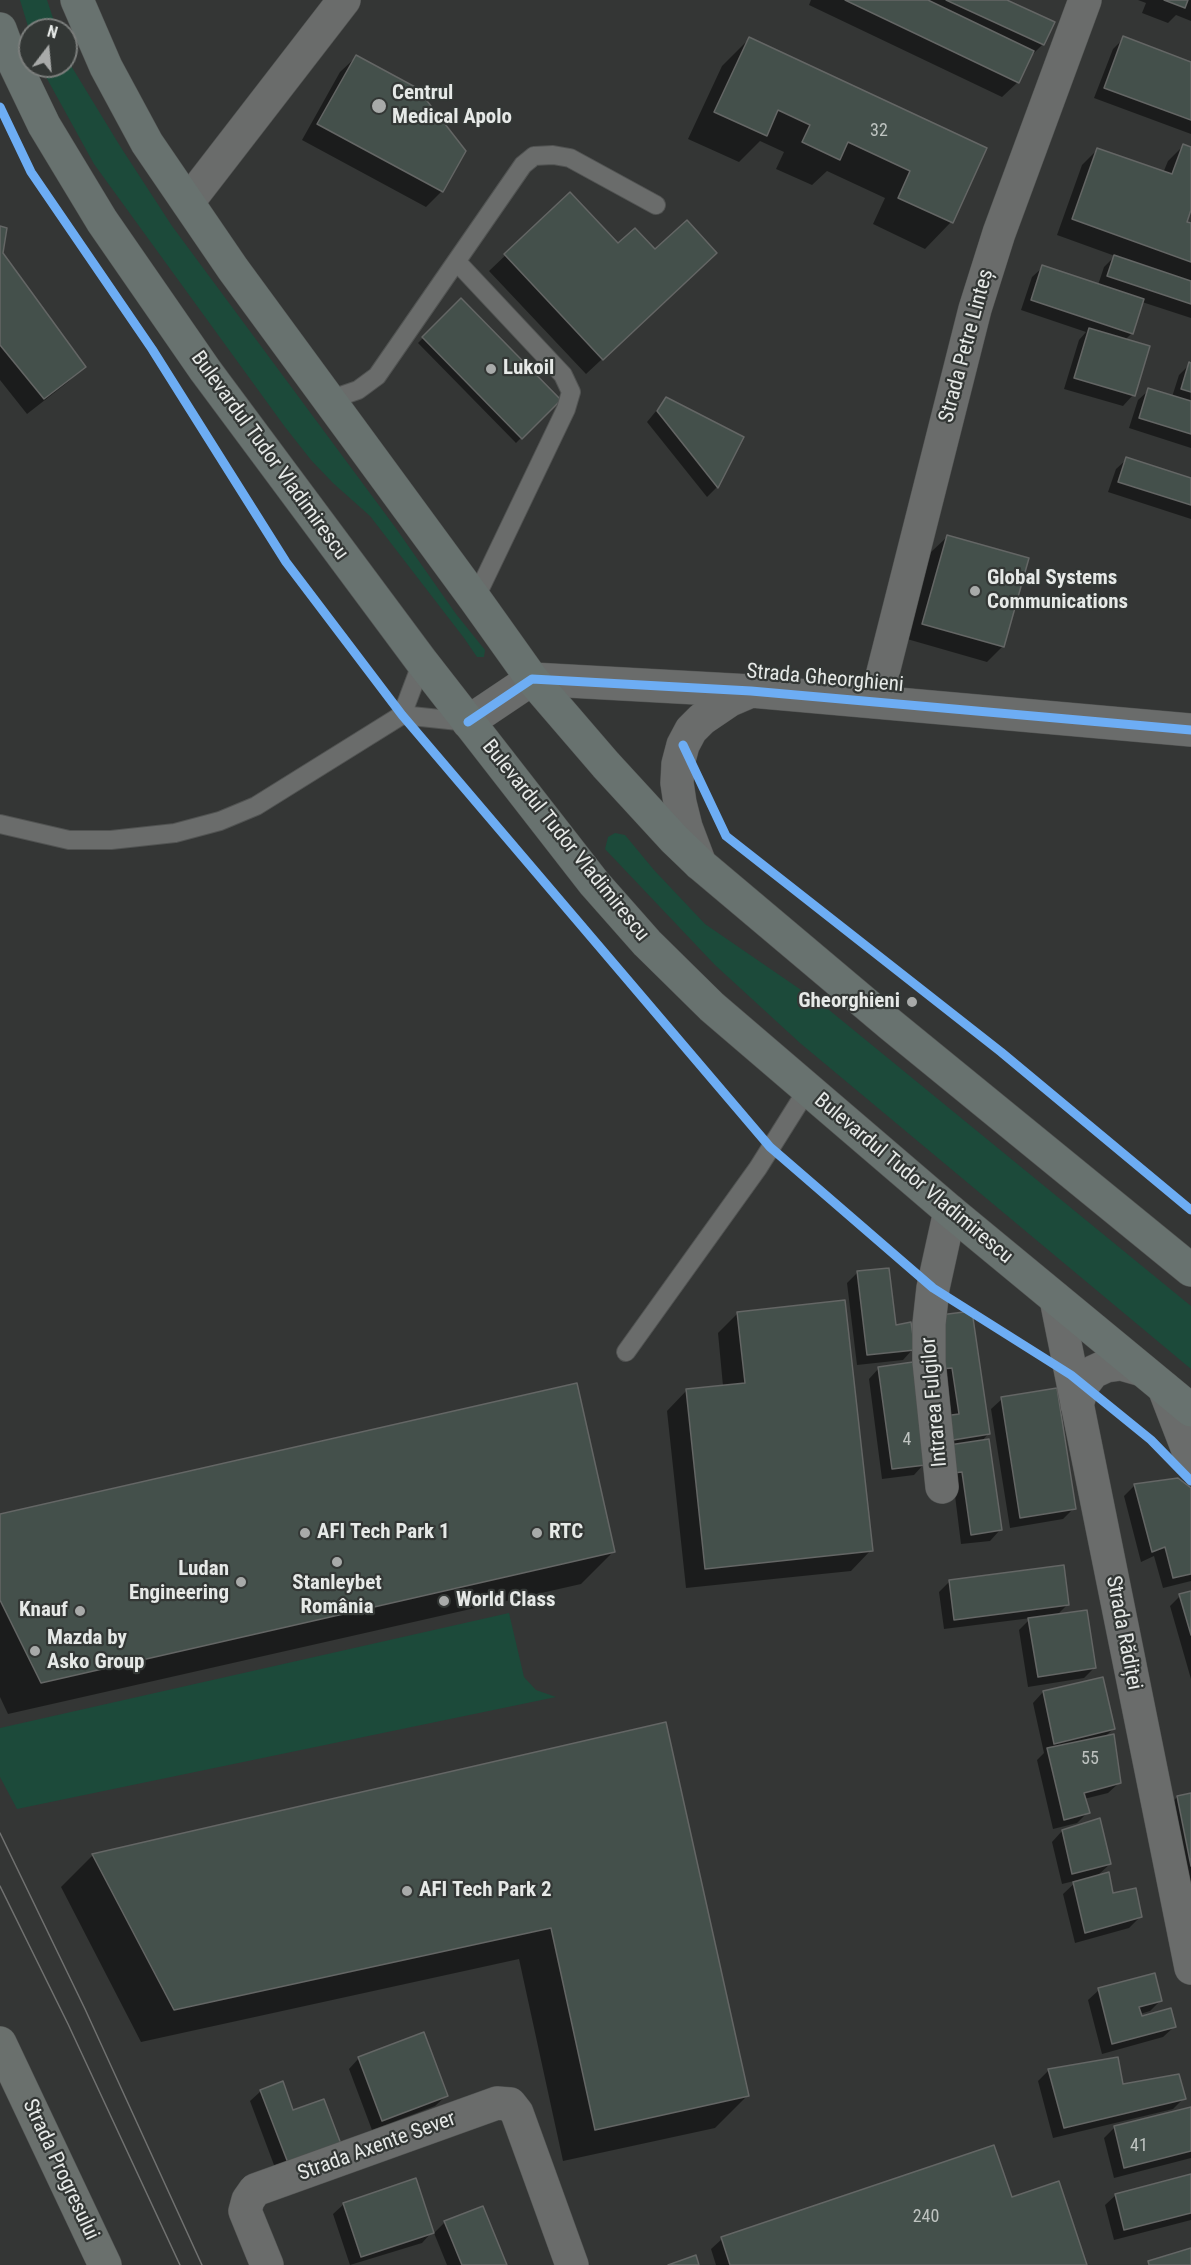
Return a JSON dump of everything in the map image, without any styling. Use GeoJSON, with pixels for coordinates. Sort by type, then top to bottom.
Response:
{"type":"FeatureCollection","features":[{"type":"Feature","properties":{"kind":"main road"},"geometry":{"type":"LineString","coordinates":[[77,0],[106,67],[147,143],[233,269],[532,679],[606,765],[700,864],[891,1025],[1191,1270]]}},
{"type":"Feature","properties":{"kind":"main road","name":"Bulevardul Tudor Vladimirescu"},"geometry":{"type":"LineString","coordinates":[[0,29],[44,125],[102,221],[212,380],[422,662],[563,845],[647,943],[712,1007],[807,1090],[1191,1410]]}},
{"type":"Feature","properties":{"kind":"main road","name":"Strada Progresului"},"geometry":{"type":"LineString","coordinates":[[0,2043],[105,2265]]}},
{"type":"Feature","properties":{"kind":"street","name":"Strada Petre Linteș"},"geometry":{"type":"LineString","coordinates":[[876,700],[975,309],[999,233],[1085,0]]}},
{"type":"Feature","properties":{"kind":"street"},"geometry":{"type":"LineString","coordinates":[[188,202],[336,3]]}},
{"type":"Feature","properties":{"kind":"street"},"geometry":{"type":"LineString","coordinates":[[468,722],[532,679]]}},
{"type":"Feature","properties":{"kind":"street","name":"Strada Gheorghieni"},"geometry":{"type":"LineString","coordinates":[[532,679],[751,691],[1188,724]]}},
{"type":"Feature","properties":{"kind":"street"},"geometry":{"type":"LineString","coordinates":[[700,864],[686,827],[677,783],[678,764],[683,745],[691,730],[702,718],[730,700],[751,691]]}},
{"type":"Feature","properties":{"kind":"street","name":"Intrarea Fulgilor"},"geometry":{"type":"LineString","coordinates":[[942,1487],[928,1362],[929,1324],[933,1288],[950,1211]]}},
{"type":"Feature","properties":{"kind":"street","name":"Strada Rădiței"},"geometry":{"type":"LineString","coordinates":[[1056,1299],[1191,1968]]}},
{"type":"Feature","properties":{"kind":"street"},"geometry":{"type":"LineString","coordinates":[[1077,1405],[1083,1385],[1093,1372],[1106,1366],[1121,1364],[1153,1379],[1191,1458]]}},
{"type":"Feature","properties":{"kind":"street","name":"Strada Axente Sever"},"geometry":{"type":"LineString","coordinates":[[267,2265],[245,2211],[248,2200],[255,2190],[497,2103],[510,2104],[517,2113],[572,2265]]}},
{"type":"Feature","properties":{"kind":"lane"},"geometry":{"type":"LineString","coordinates":[[329,400],[358,390],[377,376],[523,165],[534,156],[553,155],[570,158],[656,206]]}},
{"type":"Feature","properties":{"kind":"lane"},"geometry":{"type":"LineString","coordinates":[[457,262],[563,375],[571,392],[566,410],[475,599]]}},
{"type":"Feature","properties":{"kind":"lane"},"geometry":{"type":"LineString","coordinates":[[402,716],[422,662]]}},
{"type":"Feature","properties":{"kind":"lane"},"geometry":{"type":"LineString","coordinates":[[0,824],[69,840],[111,840],[186,830],[220,821],[256,807],[402,716],[468,722]]}},
{"type":"Feature","properties":{"kind":"lane"},"geometry":{"type":"LineString","coordinates":[[626,1352],[758,1168],[807,1090]]}},
{"type":"Feature","properties":{"kind":"green space"},"geometry":{"type":"Polygon","coordinates":[[[20,0],[47,0],[53,18],[25,18],[20,0]]]}},
{"type":"Feature","properties":{"kind":"green space"},"geometry":{"type":"Polygon","coordinates":[[[78,77],[172,226],[395,527],[456,614],[485,650],[484,657],[477,657],[370,516],[311,460],[94,164],[47,78],[78,77]]]}},
{"type":"Feature","properties":{"kind":"green space"},"geometry":{"type":"Polygon","coordinates":[[[615,833],[625,835],[654,870],[705,924],[823,1005],[1191,1306],[1191,1369],[800,1043],[715,965],[605,849],[608,837],[615,833]]]}},
{"type":"Feature","properties":{"kind":"green space"},"geometry":{"type":"Polygon","coordinates":[[[509,1613],[524,1677],[536,1690],[556,1697],[17,1809],[0,1777],[0,1728],[509,1613]]]}},
{"type":"Feature","properties":{"kind":"building"},"geometry":{"type":"Polygon","coordinates":[[[845,0],[928,0],[1034,51],[1019,83],[845,0]]]}},
{"type":"Feature","properties":{"kind":"building"},"geometry":{"type":"Polygon","coordinates":[[[946,0],[1007,0],[1055,22],[1044,45],[946,0]]]}},
{"type":"Feature","properties":{"kind":"building"},"geometry":{"type":"Polygon","coordinates":[[[1164,0],[1188,0],[1185,8],[1164,0]]]}},
{"type":"Feature","properties":{"kind":"building"},"geometry":{"type":"Polygon","coordinates":[[[1123,36],[1191,62],[1191,120],[1104,88],[1123,36]]]}},
{"type":"Feature","properties":{"kind":"building"},"geometry":{"type":"Polygon","coordinates":[[[749,37],[987,148],[953,223],[898,198],[910,171],[848,142],[840,160],[802,142],[810,125],[778,110],[767,136],[714,112],[749,37]]]}},
{"type":"Feature","properties":{"kind":"building","name":"Centrul Medical Apolo"},"geometry":{"type":"Polygon","coordinates":[[[356,55],[417,88],[466,151],[443,192],[317,124],[356,55]]]}},
{"type":"Feature","properties":{"kind":"building"},"geometry":{"type":"Polygon","coordinates":[[[1183,144],[1191,147],[1191,210],[1187,222],[1191,223],[1191,262],[1072,219],[1097,148],[1172,174],[1183,144]]]}},
{"type":"Feature","properties":{"kind":"building"},"geometry":{"type":"Polygon","coordinates":[[[570,192],[618,243],[635,228],[655,249],[687,220],[717,253],[603,360],[504,254],[570,192]]]}},
{"type":"Feature","properties":{"kind":"building"},"geometry":{"type":"Polygon","coordinates":[[[0,226],[7,228],[3,253],[86,367],[44,399],[0,345],[0,226]]]}},
{"type":"Feature","properties":{"kind":"building"},"geometry":{"type":"Polygon","coordinates":[[[1114,255],[1191,281],[1191,304],[1107,276],[1114,255]]]}},
{"type":"Feature","properties":{"kind":"building"},"geometry":{"type":"Polygon","coordinates":[[[1042,265],[1144,299],[1133,334],[1031,300],[1042,265]]]}},
{"type":"Feature","properties":{"kind":"building","name":"Lukoil"},"geometry":{"type":"Polygon","coordinates":[[[461,298],[561,400],[522,439],[422,337],[461,298]]]}},
{"type":"Feature","properties":{"kind":"building"},"geometry":{"type":"Polygon","coordinates":[[[1089,328],[1150,346],[1135,396],[1074,378],[1089,328]]]}},
{"type":"Feature","properties":{"kind":"building"},"geometry":{"type":"Polygon","coordinates":[[[1189,362],[1191,363],[1191,392],[1181,389],[1189,362]]]}},
{"type":"Feature","properties":{"kind":"building"},"geometry":{"type":"Polygon","coordinates":[[[1148,388],[1191,401],[1191,434],[1139,418],[1148,388]]]}},
{"type":"Feature","properties":{"kind":"building"},"geometry":{"type":"Polygon","coordinates":[[[666,397],[744,437],[718,488],[657,411],[666,397]]]}},
{"type":"Feature","properties":{"kind":"building"},"geometry":{"type":"Polygon","coordinates":[[[1126,457],[1191,478],[1191,505],[1118,482],[1126,457]]]}},
{"type":"Feature","properties":{"kind":"building","name":"Global Systems Communications"},"geometry":{"type":"Polygon","coordinates":[[[947,535],[1029,558],[1004,647],[922,624],[947,535]]]}},
{"type":"Feature","properties":{"kind":"building"},"geometry":{"type":"Polygon","coordinates":[[[889,1268],[896,1325],[911,1322],[915,1350],[867,1355],[857,1271],[889,1268]]]}},
{"type":"Feature","properties":{"kind":"building"},"geometry":{"type":"Polygon","coordinates":[[[845,1300],[873,1551],[705,1569],[686,1389],[745,1383],[737,1312],[845,1300]]]}},
{"type":"Feature","properties":{"kind":"building"},"geometry":{"type":"Polygon","coordinates":[[[972,1311],[990,1434],[947,1441],[944,1416],[959,1414],[952,1368],[940,1369],[932,1316],[972,1311]]]}},
{"type":"Feature","properties":{"kind":"building"},"geometry":{"type":"Polygon","coordinates":[[[913,1362],[926,1465],[892,1469],[878,1367],[913,1362]]]}},
{"type":"Feature","properties":{"kind":"building","name":"AFI Tech Park 1"},"geometry":{"type":"Polygon","coordinates":[[[577,1383],[615,1552],[41,1683],[0,1600],[0,1514],[577,1383]]]}},
{"type":"Feature","properties":{"kind":"building"},"geometry":{"type":"Polygon","coordinates":[[[1057,1388],[1076,1509],[1020,1518],[1001,1397],[1057,1388]]]}},
{"type":"Feature","properties":{"kind":"building"},"geometry":{"type":"Polygon","coordinates":[[[989,1439],[1002,1530],[971,1535],[962,1472],[953,1473],[949,1445],[989,1439]]]}},
{"type":"Feature","properties":{"kind":"building"},"geometry":{"type":"Polygon","coordinates":[[[1178,1478],[1191,1488],[1191,1574],[1173,1578],[1165,1547],[1152,1552],[1134,1484],[1178,1478]]]}},
{"type":"Feature","properties":{"kind":"building"},"geometry":{"type":"Polygon","coordinates":[[[1064,1565],[1069,1605],[954,1620],[949,1580],[1064,1565]]]}},
{"type":"Feature","properties":{"kind":"building"},"geometry":{"type":"Polygon","coordinates":[[[1191,1591],[1191,1635],[1179,1594],[1191,1591]]]}},
{"type":"Feature","properties":{"kind":"building"},"geometry":{"type":"Polygon","coordinates":[[[1087,1610],[1096,1668],[1038,1677],[1028,1618],[1087,1610]]]}},
{"type":"Feature","properties":{"kind":"building"},"geometry":{"type":"Polygon","coordinates":[[[1103,1677],[1115,1729],[1054,1744],[1043,1691],[1103,1677]]]}},
{"type":"Feature","properties":{"kind":"building","name":"AFI Tech Park 2"},"geometry":{"type":"Polygon","coordinates":[[[666,1722],[749,2096],[595,2130],[551,1928],[174,2010],[92,1854],[666,1722]]]}},
{"type":"Feature","properties":{"kind":"building"},"geometry":{"type":"Polygon","coordinates":[[[1114,1734],[1121,1783],[1084,1793],[1090,1813],[1064,1820],[1047,1748],[1114,1734]]]}},
{"type":"Feature","properties":{"kind":"building"},"geometry":{"type":"Polygon","coordinates":[[[1191,1793],[1191,1866],[1177,1796],[1191,1793]]]}},
{"type":"Feature","properties":{"kind":"building"},"geometry":{"type":"Polygon","coordinates":[[[1100,1818],[1111,1864],[1072,1874],[1062,1830],[1100,1818]]]}},
{"type":"Feature","properties":{"kind":"building"},"geometry":{"type":"Polygon","coordinates":[[[1109,1872],[1113,1893],[1136,1888],[1142,1917],[1085,1933],[1073,1882],[1109,1872]]]}},
{"type":"Feature","properties":{"kind":"building"},"geometry":{"type":"Polygon","coordinates":[[[1155,1973],[1162,2001],[1139,2007],[1142,2016],[1171,2008],[1176,2027],[1112,2044],[1098,1988],[1155,1973]]]}},
{"type":"Feature","properties":{"kind":"building"},"geometry":{"type":"Polygon","coordinates":[[[424,2032],[448,2096],[382,2121],[358,2057],[424,2032]]]}},
{"type":"Feature","properties":{"kind":"building"},"geometry":{"type":"Polygon","coordinates":[[[1118,2057],[1123,2084],[1179,2074],[1186,2099],[1064,2128],[1048,2069],[1118,2057]]]}},
{"type":"Feature","properties":{"kind":"building"},"geometry":{"type":"Polygon","coordinates":[[[283,2081],[293,2110],[324,2099],[341,2144],[288,2163],[260,2090],[283,2081]]]}},
{"type":"Feature","properties":{"kind":"building"},"geometry":{"type":"Polygon","coordinates":[[[1191,2107],[1191,2151],[1124,2168],[1114,2126],[1191,2107]]]}},
{"type":"Feature","properties":{"kind":"building"},"geometry":{"type":"Polygon","coordinates":[[[994,2145],[1012,2197],[1059,2181],[1087,2265],[730,2265],[721,2237],[994,2145]]]}},
{"type":"Feature","properties":{"kind":"building"},"geometry":{"type":"Polygon","coordinates":[[[1191,2174],[1191,2213],[1124,2230],[1115,2194],[1191,2174]]]}},
{"type":"Feature","properties":{"kind":"building"},"geometry":{"type":"Polygon","coordinates":[[[416,2178],[434,2233],[361,2257],[343,2203],[416,2178]]]}},
{"type":"Feature","properties":{"kind":"building"},"geometry":{"type":"Polygon","coordinates":[[[483,2206],[507,2265],[462,2265],[444,2221],[483,2206]]]}},
{"type":"Feature","properties":{"kind":"building"},"geometry":{"type":"Polygon","coordinates":[[[1191,2248],[1191,2265],[1149,2265],[1148,2261],[1191,2248]]]}},
{"type":"Feature","properties":{"kind":"building"},"geometry":{"type":"Polygon","coordinates":[[[696,2255],[699,2265],[668,2265],[696,2255]]]}},
{"type":"Feature","properties":{"kind":"tram line"},"geometry":{"type":"LineString","coordinates":[[0,1833],[85,2009],[202,2265]]}},
{"type":"Feature","properties":{"kind":"tram line"},"geometry":{"type":"LineString","coordinates":[[0,1886],[68,2024],[180,2265]]}},
{"type":"Feature","properties":{"kind":"cycle path"},"geometry":{"type":"LineString","coordinates":[[0,107],[31,172],[152,349],[286,562],[402,715],[770,1147],[933,1288],[1071,1375],[1151,1440],[1191,1481]]}},
{"type":"Feature","properties":{"kind":"cycle path"},"geometry":{"type":"LineString","coordinates":[[468,722],[532,679],[751,691],[1191,730]]}},
{"type":"Feature","properties":{"kind":"cycle path"},"geometry":{"type":"LineString","coordinates":[[683,745],[726,836],[1001,1052],[1191,1210]]}},
{"type":"Feature","properties":{"kind":"place","name":"Centrul Medical Apolo"},"geometry":{"type":"Point","coordinates":[379,106]}},
{"type":"Feature","properties":{"kind":"place","name":"Lukoil"},"geometry":{"type":"Point","coordinates":[491,369]}},
{"type":"Feature","properties":{"kind":"place","name":"Global Systems Communications"},"geometry":{"type":"Point","coordinates":[975,591]}},
{"type":"Feature","properties":{"kind":"place","name":"Gheorghieni"},"geometry":{"type":"Point","coordinates":[912,1002]}},
{"type":"Feature","properties":{"kind":"place","name":"AFI Tech Park 1"},"geometry":{"type":"Point","coordinates":[305,1533]}},
{"type":"Feature","properties":{"kind":"place","name":"RTC"},"geometry":{"type":"Point","coordinates":[537,1533]}},
{"type":"Feature","properties":{"kind":"place","name":"Stanleybet România"},"geometry":{"type":"Point","coordinates":[337,1562]}},
{"type":"Feature","properties":{"kind":"place","name":"Ludan Engineering"},"geometry":{"type":"Point","coordinates":[241,1582]}},
{"type":"Feature","properties":{"kind":"place","name":"World Class"},"geometry":{"type":"Point","coordinates":[444,1601]}},
{"type":"Feature","properties":{"kind":"place","name":"Knauf"},"geometry":{"type":"Point","coordinates":[80,1611]}},
{"type":"Feature","properties":{"kind":"place","name":"Mazda by Asko Group"},"geometry":{"type":"Point","coordinates":[35,1651]}},
{"type":"Feature","properties":{"kind":"place","name":"AFI Tech Park 2"},"geometry":{"type":"Point","coordinates":[407,1891]}}]}
